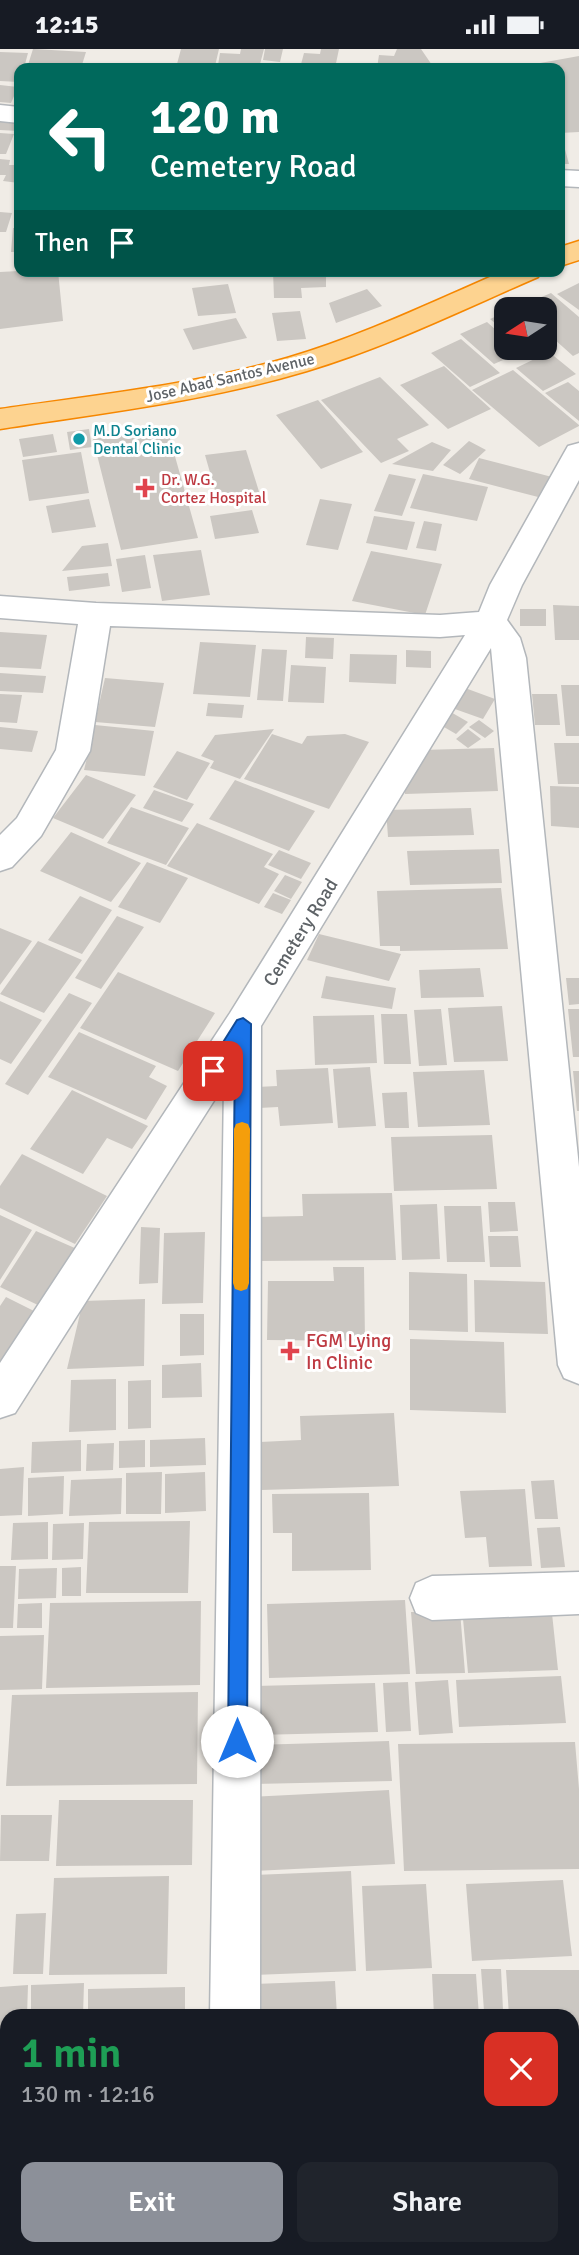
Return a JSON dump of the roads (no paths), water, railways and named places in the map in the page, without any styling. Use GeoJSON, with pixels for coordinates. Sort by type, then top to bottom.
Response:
{"type":"FeatureCollection","features":[{"type":"Feature","properties":{"kind":"highway","name":"Jose Abad Santos Avenue"},"geometry":{"type":"LineString","coordinates":[[0,419],[137,398],[271,371],[347,348],[514,277]]}},
{"type":"Feature","properties":{"kind":"street","name":"Cemetery Road"},"geometry":{"type":"LineString","coordinates":[[0,1399],[243,1024],[490,622],[506,585],[579,453]]}},
{"type":"Feature","properties":{"kind":"street"},"geometry":{"type":"LineString","coordinates":[[0,607],[96,614],[440,626],[490,622],[504,638],[510,658],[579,1364]]}},
{"type":"Feature","properties":{"kind":"street"},"geometry":{"type":"LineString","coordinates":[[0,857],[29,827],[73,751],[96,614]]}},
{"type":"Feature","properties":{"kind":"street"},"geometry":{"type":"LineString","coordinates":[[235,2009],[243,1024]]}},
{"type":"Feature","properties":{"kind":"street"},"geometry":{"type":"LineString","coordinates":[[432,1598],[579,1593]]}},
{"type":"Feature","properties":{"kind":"place","name":"M.D Soriano Dental Clinic"},"geometry":{"type":"Point","coordinates":[79,439]}},
{"type":"Feature","properties":{"kind":"place","name":"Dr. W.G. Cortez Hospital"},"geometry":{"type":"Point","coordinates":[145,488]}},
{"type":"Feature","properties":{"kind":"place","name":"FGM Lying In Clinic"},"geometry":{"type":"Point","coordinates":[290,1351]}}]}
